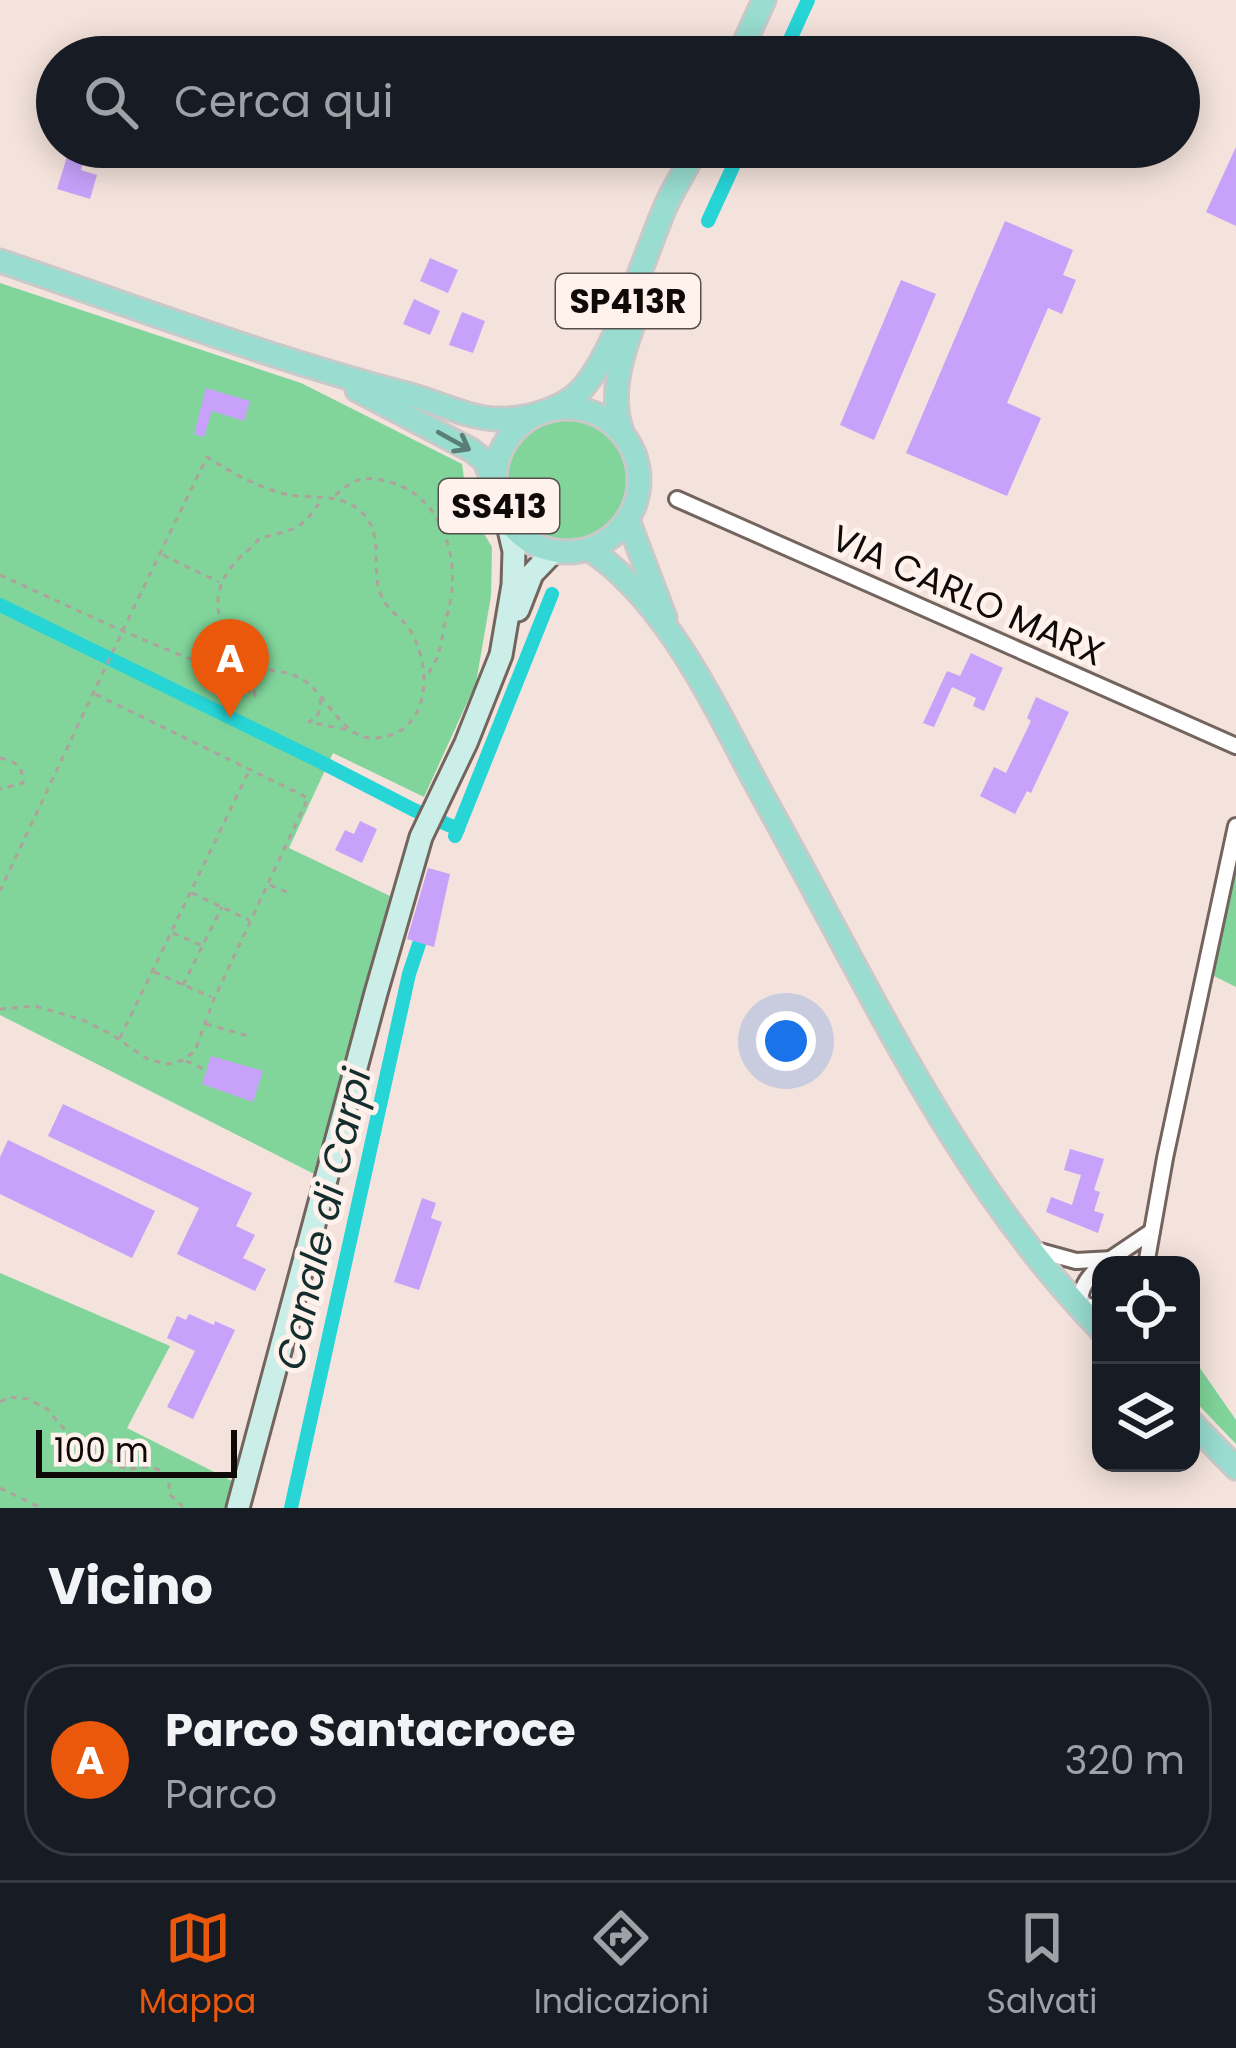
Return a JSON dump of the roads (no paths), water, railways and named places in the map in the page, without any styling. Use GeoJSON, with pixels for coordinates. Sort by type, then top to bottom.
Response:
{"type":"FeatureCollection","features":[{"type":"Feature","properties":{"kind":"main road"},"geometry":{"type":"LineString","coordinates":[[748,36],[764,0]]}},
{"type":"Feature","properties":{"kind":"main road","name":"SP413R"},"geometry":{"type":"LineString","coordinates":[[537,413],[573,398],[598,367],[686,168]]}},
{"type":"Feature","properties":{"kind":"main road","name":"SP413R"},"geometry":{"type":"LineString","coordinates":[[623,434],[615,409],[624,354],[690,168]]}},
{"type":"Feature","properties":{"kind":"main road","name":"SS413"},"geometry":{"type":"LineString","coordinates":[[0,261],[319,371],[470,414],[502,419],[555,408],[593,411],[610,420],[634,454],[639,476],[628,520],[611,538],[589,549],[554,551],[536,545],[507,520],[485,461],[319,371]]}},
{"type":"Feature","properties":{"kind":"main road","name":"SS413"},"geometry":{"type":"LineString","coordinates":[[495,491],[500,451],[515,429],[537,413]]}},
{"type":"Feature","properties":{"kind":"main road"},"geometry":{"type":"LineString","coordinates":[[506,638],[514,551],[507,520]]}},
{"type":"Feature","properties":{"kind":"main road","name":"SS413"},"geometry":{"type":"LineString","coordinates":[[628,520],[669,630],[896,1041],[966,1157],[1028,1247],[1090,1307]]}},
{"type":"Feature","properties":{"kind":"main road","name":"SS413"},"geometry":{"type":"LineString","coordinates":[[589,549],[613,566],[669,630]]}},
{"type":"Feature","properties":{"kind":"main road"},"geometry":{"type":"LineString","coordinates":[[238,1508],[421,837],[494,678],[532,574],[554,551]]}},
{"type":"Feature","properties":{"kind":"main road"},"geometry":{"type":"LineString","coordinates":[[1200,1431],[1236,1468]]}},
{"type":"Feature","properties":{"kind":"street","name":"VIA CARLO MARX"},"geometry":{"type":"LineString","coordinates":[[677,500],[1236,746]]}},
{"type":"Feature","properties":{"kind":"street"},"geometry":{"type":"LineString","coordinates":[[1148,1256],[1236,826]]}},
{"type":"Feature","properties":{"kind":"street"},"geometry":{"type":"LineString","coordinates":[[1115,1256],[1152,1231]]}},
{"type":"Feature","properties":{"kind":"street"},"geometry":{"type":"LineString","coordinates":[[1028,1247],[1092,1263]]}},
{"type":"Feature","properties":{"kind":"street"},"geometry":{"type":"LineString","coordinates":[[1090,1307],[1080,1292],[1092,1273]]}},
{"type":"Feature","properties":{"kind":"waterway","name":"Canale di Carpi"},"geometry":{"type":"LineString","coordinates":[[792,36],[808,0]]}},
{"type":"Feature","properties":{"kind":"waterway","name":"Canale di Carpi"},"geometry":{"type":"LineString","coordinates":[[708,221],[732,168]]}},
{"type":"Feature","properties":{"kind":"waterway","name":"Canale di Carpi"},"geometry":{"type":"LineString","coordinates":[[455,836],[552,594]]}},
{"type":"Feature","properties":{"kind":"waterway"},"geometry":{"type":"LineString","coordinates":[[0,605],[458,829]]}},
{"type":"Feature","properties":{"kind":"waterway","name":"Canale di Carpi"},"geometry":{"type":"LineString","coordinates":[[291,1508],[419,944]]}},
{"type":"Feature","properties":{"kind":"place","name":"Parco Santacroce"},"geometry":{"type":"Point","coordinates":[230,718]}}]}
